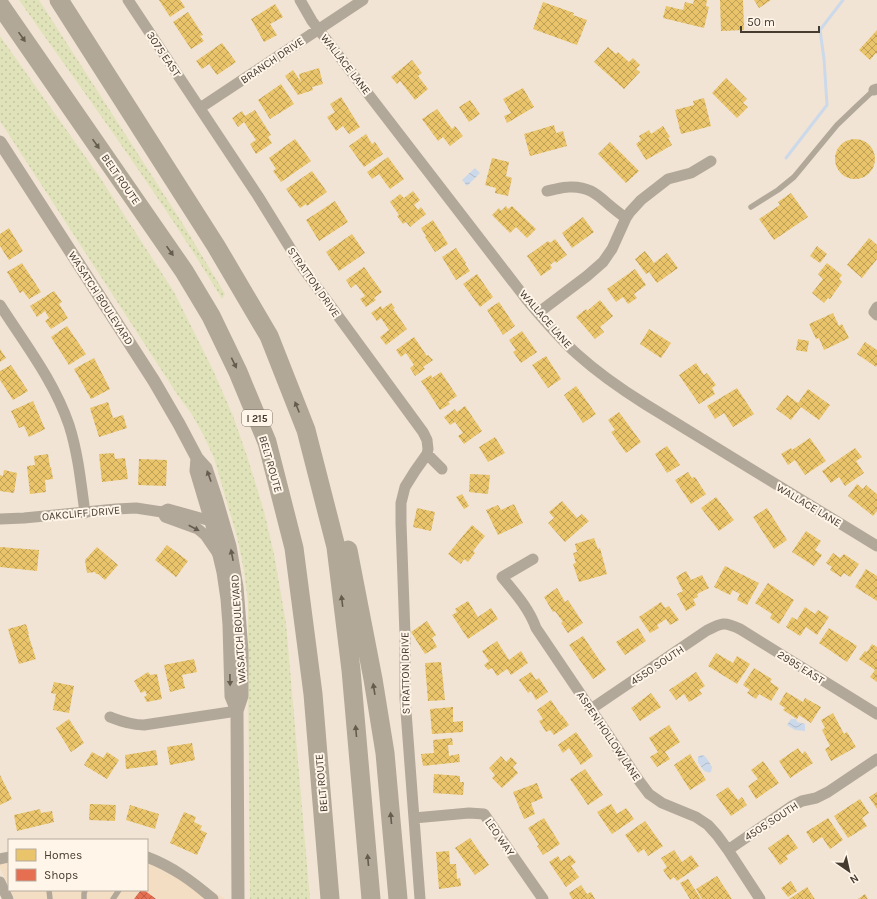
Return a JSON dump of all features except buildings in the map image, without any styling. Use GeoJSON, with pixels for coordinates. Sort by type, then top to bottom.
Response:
{"type":"FeatureCollection","features":[{"type":"Feature","properties":{"kind":"highway"},"geometry":{"type":"LineString","coordinates":[[59,0],[216,246],[268,336],[306,430],[347,545],[373,678],[385,753],[398,899]]}},
{"type":"Feature","properties":{"kind":"highway","name":"BELT ROUTE"},"geometry":{"type":"LineString","coordinates":[[0,4],[184,271],[211,316],[238,372],[266,442],[294,548],[313,694],[330,899]]}},
{"type":"Feature","properties":{"kind":"highway"},"geometry":{"type":"LineString","coordinates":[[306,430],[336,547],[350,670],[371,899]]}},
{"type":"Feature","properties":{"kind":"street","name":"3075 EAST"},"geometry":{"type":"LineString","coordinates":[[128,0],[200,108]]}},
{"type":"Feature","properties":{"kind":"street","name":"WALLACE LANE"},"geometry":{"type":"LineString","coordinates":[[300,0],[312,21],[538,312],[562,340],[592,367],[625,391],[877,546]]}},
{"type":"Feature","properties":{"kind":"street","name":"BRANCH DRIVE"},"geometry":{"type":"LineString","coordinates":[[200,108],[363,0]]}},
{"type":"Feature","properties":{"kind":"street","name":"STRATTON DRIVE"},"geometry":{"type":"LineString","coordinates":[[200,108],[258,196],[300,264],[423,432],[428,444],[427,454],[405,487],[402,503],[401,523],[405,636],[404,698],[420,899]]}},
{"type":"Feature","properties":{"kind":"street","name":"WASATCH BOULEVARD"},"geometry":{"type":"LineString","coordinates":[[0,142],[154,381],[197,458],[206,468],[216,498],[230,546],[238,587],[242,651],[242,696],[237,711],[238,899]]}},
{"type":"Feature","properties":{"kind":"street"},"geometry":{"type":"LineString","coordinates":[[538,312],[587,276],[603,262],[612,249],[626,218],[636,206],[664,181],[671,177],[691,173],[711,161]]}},
{"type":"Feature","properties":{"kind":"street"},"geometry":{"type":"LineString","coordinates":[[547,191],[568,187],[578,187],[589,190],[599,195],[626,218]]}},
{"type":"Feature","properties":{"kind":"street"},"geometry":{"type":"LineString","coordinates":[[0,305],[45,375],[57,397],[69,425],[80,472],[84,513]]}},
{"type":"Feature","properties":{"kind":"street"},"geometry":{"type":"LineString","coordinates":[[427,454],[442,469]]}},
{"type":"Feature","properties":{"kind":"street","name":"WASATCH BOULEVARD"},"geometry":{"type":"LineString","coordinates":[[197,458],[196,471],[211,521],[227,599],[231,696],[237,711]]}},
{"type":"Feature","properties":{"kind":"street","name":"OAKCLIFF DRIVE"},"geometry":{"type":"LineString","coordinates":[[0,519],[136,508],[162,512],[168,509],[224,525]]}},
{"type":"Feature","properties":{"kind":"street","name":"OAKCLIFF DRIVE"},"geometry":{"type":"LineString","coordinates":[[162,512],[166,517],[198,529],[219,555]]}},
{"type":"Feature","properties":{"kind":"street","name":"ASPEN HOLLOW LANE"},"geometry":{"type":"LineString","coordinates":[[533,559],[502,576],[524,604],[534,621],[536,628],[649,794],[662,803],[696,817],[708,825],[728,850],[760,899]]}},
{"type":"Feature","properties":{"kind":"street","name":"4550 SOUTH"},"geometry":{"type":"LineString","coordinates":[[591,708],[706,632],[716,626],[724,624]]}},
{"type":"Feature","properties":{"kind":"street","name":"2995 EAST"},"geometry":{"type":"LineString","coordinates":[[724,624],[732,625],[740,629],[877,714]]}},
{"type":"Feature","properties":{"kind":"street"},"geometry":{"type":"LineString","coordinates":[[110,716],[132,725],[144,725],[237,711]]}},
{"type":"Feature","properties":{"kind":"street","name":"4505 SOUTH"},"geometry":{"type":"LineString","coordinates":[[728,850],[792,806],[802,801],[816,798],[828,792],[877,759]]}},
{"type":"Feature","properties":{"kind":"street","name":"LEO WAY"},"geometry":{"type":"LineString","coordinates":[[414,818],[469,813],[484,814],[543,899]]}},
{"type":"Feature","properties":{"kind":"street"},"geometry":{"type":"LineString","coordinates":[[148,857],[176,870],[195,883],[213,899]]}},
{"type":"Feature","properties":{"kind":"street"},"geometry":{"type":"LineString","coordinates":[[0,882],[8,899]]}},
{"type":"Feature","properties":{"kind":"lane"},"geometry":{"type":"LineString","coordinates":[[751,207],[778,190],[794,177],[837,125],[875,90]]}},
{"type":"Feature","properties":{"kind":"shaded area"},"geometry":{"type":"Polygon","coordinates":[[[148,853],[155,854],[225,899],[15,899],[11,891],[148,891],[148,853]]]}},
{"type":"Feature","properties":{"kind":"shaded area"},"geometry":{"type":"Polygon","coordinates":[[[8,860],[8,885],[0,868],[0,862],[8,860]]]}},
{"type":"Feature","properties":{"kind":"green space"},"geometry":{"type":"Polygon","coordinates":[[[19,0],[39,0],[181,221],[225,294],[222,299],[149,185],[19,0]]]}},
{"type":"Feature","properties":{"kind":"green space"},"geometry":{"type":"Polygon","coordinates":[[[0,36],[99,176],[174,292],[213,370],[233,416],[264,511],[274,554],[286,623],[310,899],[250,899],[248,603],[244,570],[237,537],[214,458],[191,413],[177,394],[0,121],[0,36]]]}},
{"type":"Feature","properties":{"kind":"water"},"geometry":{"type":"Polygon","coordinates":[[[475,168],[480,173],[467,186],[462,180],[475,168]]]}},
{"type":"Feature","properties":{"kind":"water"},"geometry":{"type":"Polygon","coordinates":[[[791,719],[796,719],[797,722],[805,724],[805,731],[795,730],[787,725],[791,719]]]}},
{"type":"Feature","properties":{"kind":"water"},"geometry":{"type":"Polygon","coordinates":[[[701,755],[705,756],[709,761],[712,767],[711,772],[706,772],[698,762],[698,757],[701,755]]]}},
{"type":"Feature","properties":{"kind":"waterway"},"geometry":{"type":"LineString","coordinates":[[786,158],[827,105],[824,59],[820,30],[843,0]]}}]}
